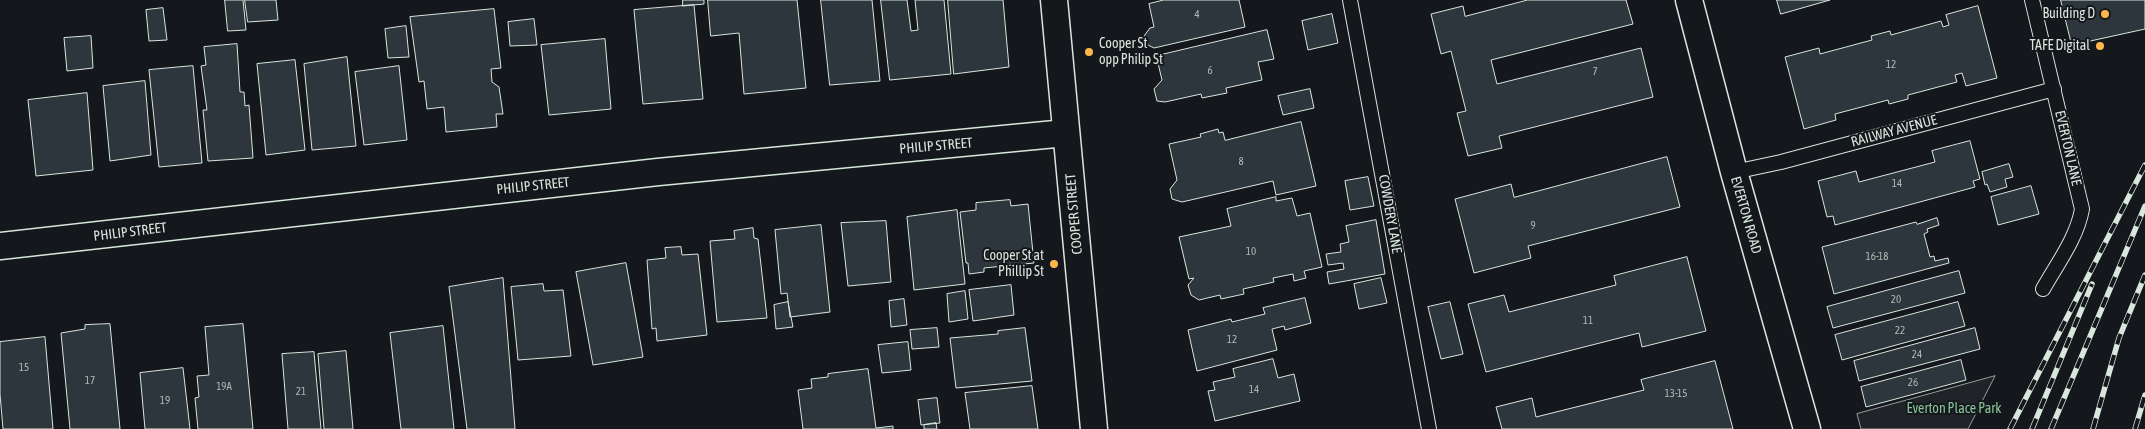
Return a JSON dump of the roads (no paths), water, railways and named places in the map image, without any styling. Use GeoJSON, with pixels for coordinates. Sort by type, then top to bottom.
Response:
{"type":"FeatureCollection","features":[{"type":"Feature","properties":{"kind":"street","name":"COOPER STREET"},"geometry":{"type":"LineString","coordinates":[[1054,0],[1094,429]]}},
{"type":"Feature","properties":{"kind":"street","name":"EVERTON ROAD"},"geometry":{"type":"LineString","coordinates":[[1689,0],[1734,172],[1807,429]]}},
{"type":"Feature","properties":{"kind":"street","name":"PHILIP STREET"},"geometry":{"type":"LineString","coordinates":[[0,246],[658,172],[1066,133]]}},
{"type":"Feature","properties":{"kind":"lane","name":"COWDERY LANE"},"geometry":{"type":"LineString","coordinates":[[1350,0],[1429,429]]}},
{"type":"Feature","properties":{"kind":"lane","name":"EVERTON LANE"},"geometry":{"type":"LineString","coordinates":[[2032,0],[2082,210],[2080,222],[2043,289]]}},
{"type":"Feature","properties":{"kind":"lane","name":"RAILWAY AVENUE"},"geometry":{"type":"LineString","coordinates":[[1734,172],[1781,162],[2054,89]]}},
{"type":"Feature","properties":{"kind":"railway"},"geometry":{"type":"LineString","coordinates":[[2010,429],[2145,165]]}},
{"type":"Feature","properties":{"kind":"railway"},"geometry":{"type":"LineString","coordinates":[[2051,429],[2145,206]]}},
{"type":"Feature","properties":{"kind":"railway"},"geometry":{"type":"LineString","coordinates":[[2093,429],[2119,338],[2145,275]]}},
{"type":"Feature","properties":{"kind":"railway"},"geometry":{"type":"LineString","coordinates":[[2032,429],[2092,284]]}},
{"type":"Feature","properties":{"kind":"railway"},"geometry":{"type":"LineString","coordinates":[[2135,429],[2145,395]]}},
{"type":"Feature","properties":{"kind":"place","name":"Building D"},"geometry":{"type":"Point","coordinates":[2105,14]}},
{"type":"Feature","properties":{"kind":"place","name":"TAFE Digital"},"geometry":{"type":"Point","coordinates":[2100,46]}},
{"type":"Feature","properties":{"kind":"place","name":"Cooper St opp Philip St"},"geometry":{"type":"Point","coordinates":[1089,52]}},
{"type":"Feature","properties":{"kind":"place","name":"Cooper St at Phillip St"},"geometry":{"type":"Point","coordinates":[1054,264]}},
{"type":"Feature","properties":{"kind":"park label","name":"Everton Place Park"},"geometry":{"type":"Point","coordinates":[1954,409]}}]}
